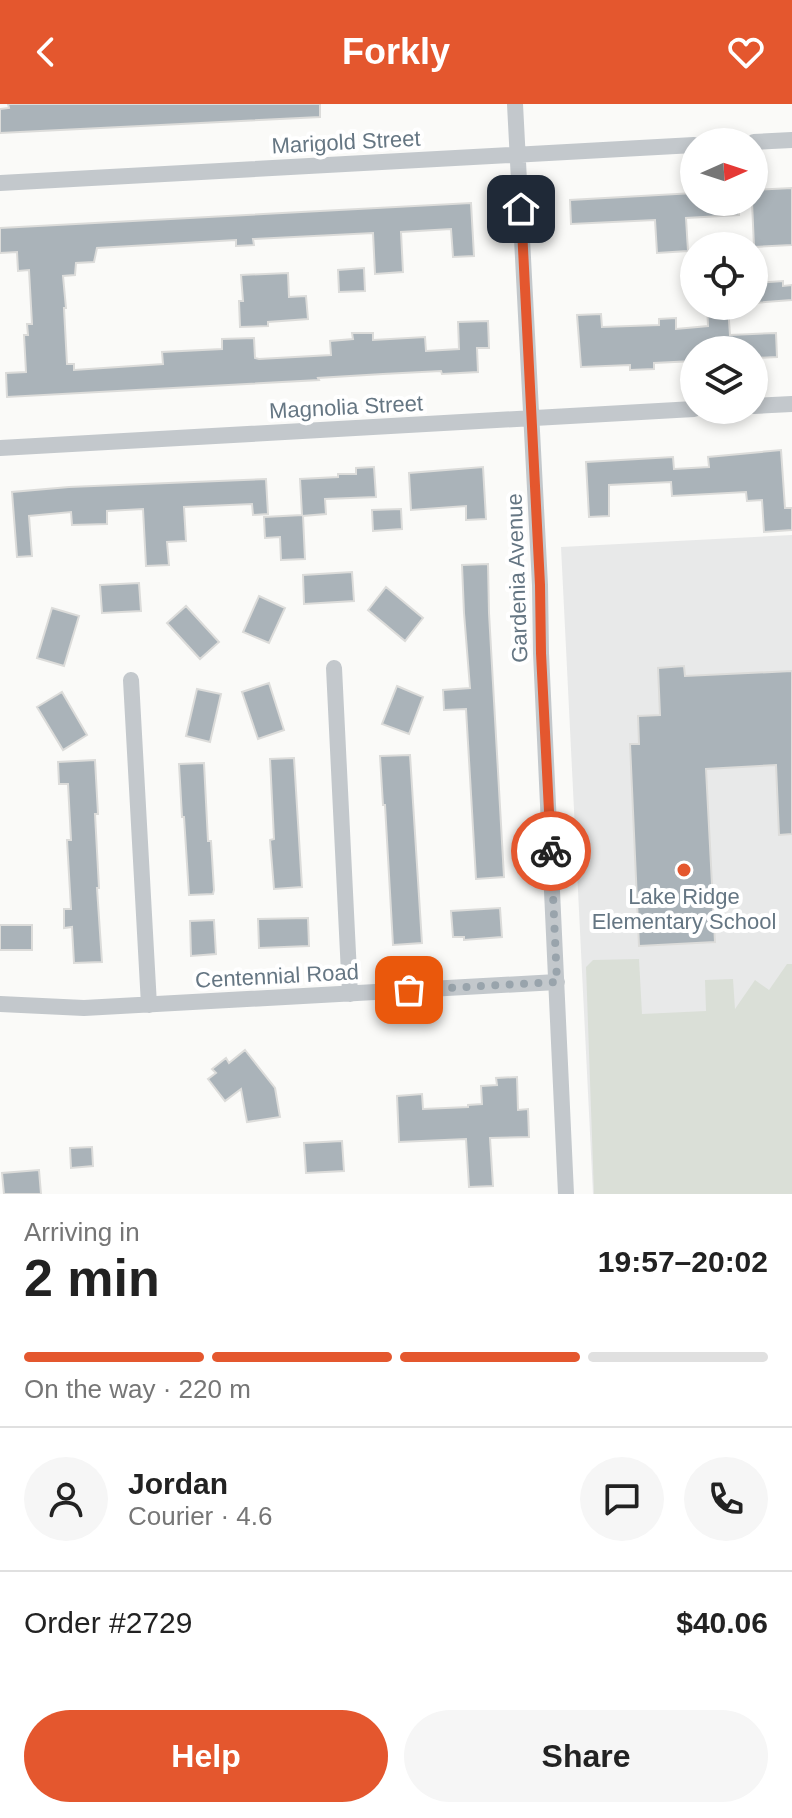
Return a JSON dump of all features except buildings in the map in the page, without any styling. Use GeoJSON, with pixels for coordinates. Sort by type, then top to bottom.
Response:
{"type":"FeatureCollection","features":[{"type":"Feature","properties":{"kind":"street","name":"Gardenia Avenue"},"geometry":{"type":"LineString","coordinates":[[515,104],[540,585],[566,1194]]}},
{"type":"Feature","properties":{"kind":"street"},"geometry":{"type":"LineString","coordinates":[[768,141],[792,140]]}},
{"type":"Feature","properties":{"kind":"street","name":"Marigold Street"},"geometry":{"type":"LineString","coordinates":[[0,183],[680,146]]}},
{"type":"Feature","properties":{"kind":"street"},"geometry":{"type":"LineString","coordinates":[[768,405],[792,404]]}},
{"type":"Feature","properties":{"kind":"street","name":"Magnolia Street"},"geometry":{"type":"LineString","coordinates":[[0,448],[680,410]]}},
{"type":"Feature","properties":{"kind":"street"},"geometry":{"type":"LineString","coordinates":[[334,668],[350,994]]}},
{"type":"Feature","properties":{"kind":"street"},"geometry":{"type":"LineString","coordinates":[[131,680],[149,1005]]}},
{"type":"Feature","properties":{"kind":"street","name":"Centennial Road"},"geometry":{"type":"LineString","coordinates":[[0,1004],[84,1008],[557,982]]}},
{"type":"Feature","properties":{"kind":"shaded area","name":"Lake Ridge Elementary School"},"geometry":{"type":"Polygon","coordinates":[[[792,535],[792,1194],[593,1194],[561,547],[792,535]]]}},
{"type":"Feature","properties":{"kind":"shaded area"},"geometry":{"type":"Polygon","coordinates":[[[639,959],[642,1014],[706,1011],[705,980],[733,979],[735,1009],[755,980],[769,990],[787,964],[792,964],[792,1194],[594,1194],[586,967],[593,960],[639,959]]]}},
{"type":"Feature","properties":{"kind":"way so far"},"geometry":{"type":"LineString","coordinates":[[409,990],[557,982],[551,851]]}},
{"type":"Feature","properties":{"kind":"place","name":"Lake Ridge Elementary School"},"geometry":{"type":"Point","coordinates":[684,870]}},
{"type":"Feature","properties":{"kind":"route"},"geometry":{"type":"LineString","coordinates":[[521,209],[551,851]]}}]}
